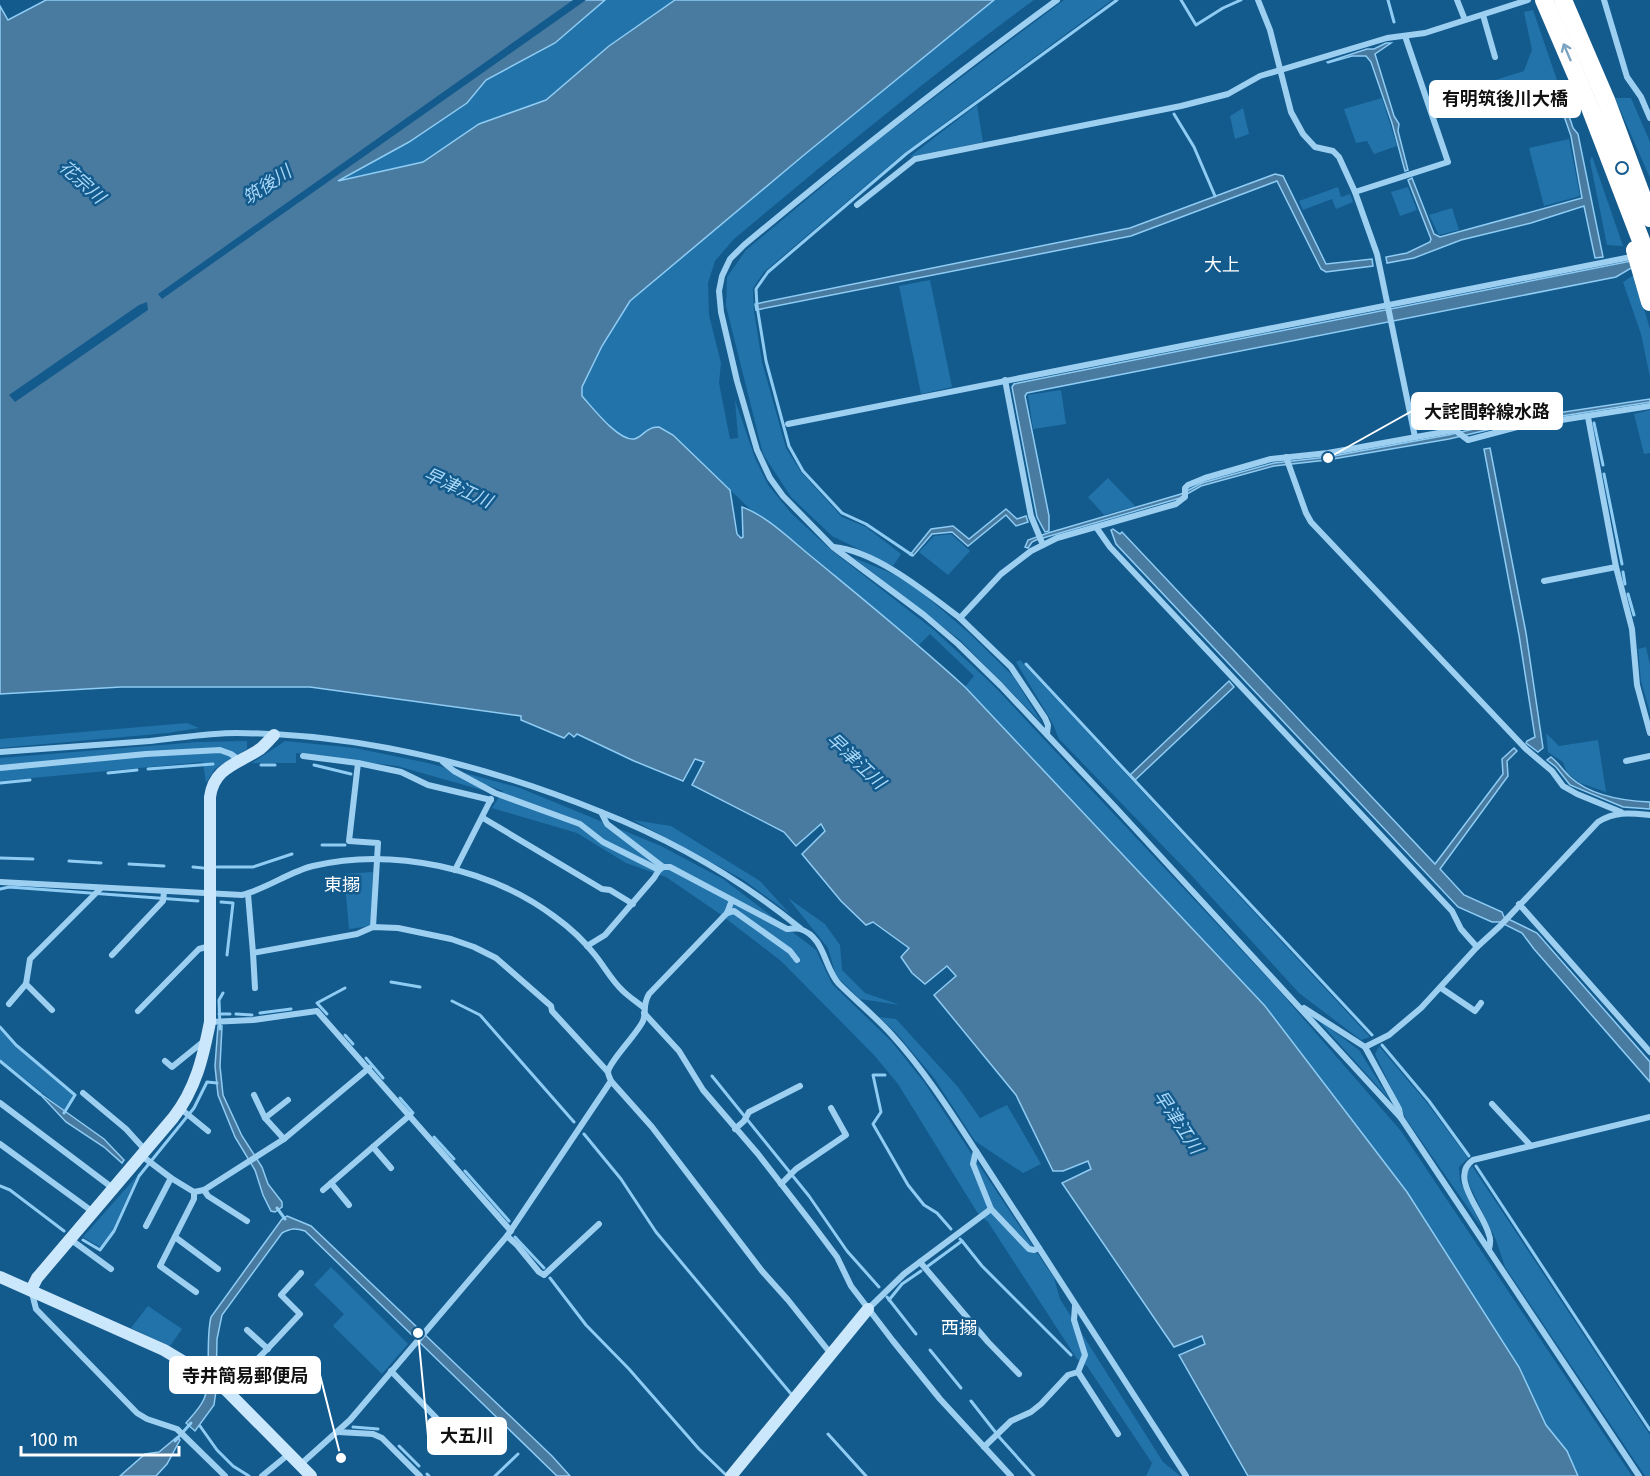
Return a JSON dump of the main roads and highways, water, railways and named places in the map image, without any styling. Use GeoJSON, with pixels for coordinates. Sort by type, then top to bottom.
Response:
{"type":"FeatureCollection","features":[{"type":"Feature","properties":{"kind":"highway"},"geometry":{"type":"LineString","coordinates":[[1544,0],[1650,199]]}},
{"type":"Feature","properties":{"kind":"highway"},"geometry":{"type":"LineString","coordinates":[[1563,0],[1650,264]]}},
{"type":"Feature","properties":{"kind":"highway"},"geometry":{"type":"LineString","coordinates":[[1597,103],[1650,218]]}},
{"type":"Feature","properties":{"kind":"highway"},"geometry":{"type":"LineString","coordinates":[[1597,103],[1650,302]]}},
{"type":"Feature","properties":{"kind":"water"},"geometry":{"type":"Polygon","coordinates":[[[46,0],[605,0],[555,43],[486,80],[467,103],[409,142],[338,181],[423,162],[479,124],[546,100],[609,46],[675,0],[994,0],[630,301],[602,346],[582,387],[582,396],[613,429],[628,438],[634,439],[656,427],[673,435],[730,490],[737,534],[741,538],[743,537],[742,507],[778,529],[946,670],[965,687],[1265,1006],[1407,1192],[1519,1367],[1546,1425],[1567,1451],[1578,1476],[1248,1476],[1179,1355],[1205,1344],[1202,1336],[1174,1347],[1062,1183],[1091,1169],[1088,1161],[1063,1171],[1053,1171],[1016,1095],[934,995],[956,976],[947,966],[925,984],[912,973],[901,957],[909,948],[873,922],[866,925],[841,901],[802,854],[825,831],[821,824],[796,846],[784,832],[692,785],[704,762],[695,759],[683,781],[577,734],[574,737],[569,733],[564,738],[521,720],[521,716],[310,687],[121,687],[0,694],[0,6],[8,20],[46,0]]]}},
{"type":"Feature","properties":{"kind":"water"},"geometry":{"type":"Polygon","coordinates":[[[1391,43],[1375,54],[1394,116],[1399,124],[1398,131],[1408,170],[1405,171],[1392,123],[1371,62],[1366,56],[1352,56],[1327,62],[1367,49],[1374,49],[1391,43]]]}},
{"type":"Feature","properties":{"kind":"water"},"geometry":{"type":"Polygon","coordinates":[[[1561,91],[1573,128],[1578,134],[1603,257],[1595,258],[1584,206],[1531,223],[1461,240],[1414,258],[1387,263],[1386,257],[1407,253],[1430,242],[1431,239],[1408,180],[1412,178],[1434,234],[1440,237],[1582,198],[1571,136],[1556,93],[1561,91]]]}},
{"type":"Feature","properties":{"kind":"water"},"geometry":{"type":"Polygon","coordinates":[[[1275,174],[1283,176],[1326,264],[1372,259],[1373,266],[1326,272],[1321,269],[1277,181],[1131,236],[756,310],[755,304],[1130,228],[1275,174]]]}},
{"type":"Feature","properties":{"kind":"water"},"geometry":{"type":"Polygon","coordinates":[[[1631,261],[1633,267],[1616,277],[1027,393],[1025,396],[1049,516],[1049,531],[1045,532],[1037,517],[1012,387],[1014,384],[1631,261]]]}},
{"type":"Feature","properties":{"kind":"water"},"geometry":{"type":"Polygon","coordinates":[[[1650,399],[1650,402],[1517,423],[1449,439],[1327,460],[1274,466],[1201,486],[1180,498],[1036,540],[1028,548],[1025,547],[1028,540],[1048,533],[1181,494],[1202,483],[1274,463],[1328,457],[1448,435],[1517,419],[1650,399]]]}},
{"type":"Feature","properties":{"kind":"water"},"geometry":{"type":"Polygon","coordinates":[[[1490,448],[1526,633],[1543,748],[1538,752],[1526,743],[1535,737],[1519,635],[1484,449],[1490,448]]]}},
{"type":"Feature","properties":{"kind":"water"},"geometry":{"type":"Polygon","coordinates":[[[1006,509],[1017,519],[1026,516],[1028,522],[1016,526],[1006,515],[968,546],[952,532],[932,534],[913,556],[910,555],[931,529],[953,526],[969,539],[1006,509]]]}},
{"type":"Feature","properties":{"kind":"water"},"geometry":{"type":"Polygon","coordinates":[[[1111,530],[1120,534],[1122,532],[1435,864],[1503,774],[1502,759],[1514,748],[1517,751],[1507,761],[1508,776],[1440,869],[1464,895],[1502,912],[1504,917],[1537,933],[1650,1062],[1650,1082],[1522,933],[1500,922],[1492,922],[1458,907],[1116,544],[1111,530]]]}},
{"type":"Feature","properties":{"kind":"water"},"geometry":{"type":"Polygon","coordinates":[[[1229,681],[1234,687],[1135,780],[1130,775],[1229,681]]]}},
{"type":"Feature","properties":{"kind":"water"},"geometry":{"type":"Polygon","coordinates":[[[1551,757],[1570,777],[1588,789],[1619,799],[1650,802],[1650,809],[1623,807],[1570,785],[1556,767],[1547,760],[1551,757]]]}},
{"type":"Feature","properties":{"kind":"water"},"geometry":{"type":"Polygon","coordinates":[[[218,1026],[222,1026],[220,1066],[223,1095],[242,1136],[262,1167],[268,1184],[282,1202],[282,1207],[275,1212],[271,1211],[263,1195],[255,1170],[235,1137],[218,1095],[215,1066],[218,1026]]]}},
{"type":"Feature","properties":{"kind":"water"},"geometry":{"type":"Polygon","coordinates":[[[38,1092],[104,1139],[124,1160],[122,1163],[104,1147],[66,1122],[38,1092]]]}},
{"type":"Feature","properties":{"kind":"water"},"geometry":{"type":"Polygon","coordinates":[[[287,1216],[311,1226],[552,1456],[570,1476],[557,1476],[305,1231],[299,1229],[291,1229],[282,1233],[222,1315],[217,1339],[214,1405],[195,1431],[186,1423],[200,1406],[206,1391],[211,1317],[282,1219],[287,1216]]]}},
{"type":"Feature","properties":{"kind":"water"},"geometry":{"type":"Polygon","coordinates":[[[177,1437],[180,1440],[167,1464],[156,1476],[120,1476],[145,1454],[159,1452],[177,1437]]]}},
{"type":"Feature","properties":{"kind":"waterway"},"geometry":{"type":"LineString","coordinates":[[912,555],[866,524],[842,513],[803,471],[789,446],[766,361],[756,289],[768,272],[906,154],[1117,0]]}},
{"type":"Feature","properties":{"kind":"waterway"},"geometry":{"type":"LineString","coordinates":[[1181,0],[1196,25],[1241,0]]}},
{"type":"Feature","properties":{"kind":"waterway"},"geometry":{"type":"LineString","coordinates":[[1388,0],[1394,22]]}},
{"type":"Feature","properties":{"kind":"waterway"},"geometry":{"type":"LineString","coordinates":[[1174,114],[1194,147],[1215,196]]}},
{"type":"Feature","properties":{"kind":"waterway"},"geometry":{"type":"LineString","coordinates":[[1594,423],[1603,465]]}},
{"type":"Feature","properties":{"kind":"waterway"},"geometry":{"type":"LineString","coordinates":[[1604,474],[1622,564]]}},
{"type":"Feature","properties":{"kind":"waterway"},"geometry":{"type":"LineString","coordinates":[[1623,572],[1625,584]]}},
{"type":"Feature","properties":{"kind":"waterway"},"geometry":{"type":"LineString","coordinates":[[1628,594],[1634,615]]}},
{"type":"Feature","properties":{"kind":"waterway"},"geometry":{"type":"LineString","coordinates":[[1026,664],[1372,1035]]}},
{"type":"Feature","properties":{"kind":"waterway"},"geometry":{"type":"LineString","coordinates":[[148,769],[213,764]]}},
{"type":"Feature","properties":{"kind":"waterway"},"geometry":{"type":"LineString","coordinates":[[261,765],[275,765]]}},
{"type":"Feature","properties":{"kind":"waterway"},"geometry":{"type":"LineString","coordinates":[[314,765],[351,774]]}},
{"type":"Feature","properties":{"kind":"waterway"},"geometry":{"type":"LineString","coordinates":[[108,773],[137,770]]}},
{"type":"Feature","properties":{"kind":"waterway"},"geometry":{"type":"LineString","coordinates":[[0,783],[30,780]]}},
{"type":"Feature","properties":{"kind":"waterway"},"geometry":{"type":"LineString","coordinates":[[322,845],[345,845]]}},
{"type":"Feature","properties":{"kind":"waterway"},"geometry":{"type":"LineString","coordinates":[[217,867],[253,867],[292,854]]}},
{"type":"Feature","properties":{"kind":"waterway"},"geometry":{"type":"LineString","coordinates":[[0,858],[33,859]]}},
{"type":"Feature","properties":{"kind":"waterway"},"geometry":{"type":"LineString","coordinates":[[69,861],[101,863]]}},
{"type":"Feature","properties":{"kind":"waterway"},"geometry":{"type":"LineString","coordinates":[[129,864],[164,866]]}},
{"type":"Feature","properties":{"kind":"waterway"},"geometry":{"type":"LineString","coordinates":[[193,867],[203,868]]}},
{"type":"Feature","properties":{"kind":"waterway"},"geometry":{"type":"LineString","coordinates":[[0,889],[9,887],[198,901]]}},
{"type":"Feature","properties":{"kind":"waterway"},"geometry":{"type":"LineString","coordinates":[[221,902],[233,903],[227,955]]}},
{"type":"Feature","properties":{"kind":"waterway"},"geometry":{"type":"LineString","coordinates":[[391,982],[420,987]]}},
{"type":"Feature","properties":{"kind":"waterway"},"geometry":{"type":"LineString","coordinates":[[327,1014],[317,1003],[345,988]]}},
{"type":"Feature","properties":{"kind":"waterway"},"geometry":{"type":"LineString","coordinates":[[220,1029],[219,1000],[223,993]]}},
{"type":"Feature","properties":{"kind":"waterway"},"geometry":{"type":"LineString","coordinates":[[452,1001],[480,1015],[574,1122]]}},
{"type":"Feature","properties":{"kind":"waterway"},"geometry":{"type":"LineString","coordinates":[[260,1013],[291,1009]]}},
{"type":"Feature","properties":{"kind":"waterway"},"geometry":{"type":"LineString","coordinates":[[219,1014],[230,1014]]}},
{"type":"Feature","properties":{"kind":"waterway"},"geometry":{"type":"LineString","coordinates":[[236,1014],[252,1015]]}},
{"type":"Feature","properties":{"kind":"waterway"},"geometry":{"type":"LineString","coordinates":[[0,1027],[16,1045],[75,1095],[64,1113]]}},
{"type":"Feature","properties":{"kind":"waterway"},"geometry":{"type":"LineString","coordinates":[[345,1035],[353,1044]]}},
{"type":"Feature","properties":{"kind":"waterway"},"geometry":{"type":"LineString","coordinates":[[1382,1045],[1429,1101],[1469,1156]]}},
{"type":"Feature","properties":{"kind":"waterway"},"geometry":{"type":"LineString","coordinates":[[366,1058],[383,1078]]}},
{"type":"Feature","properties":{"kind":"waterway"},"geometry":{"type":"LineString","coordinates":[[0,1061],[40,1094]]}},
{"type":"Feature","properties":{"kind":"waterway"},"geometry":{"type":"LineString","coordinates":[[885,1075],[873,1075],[881,1112],[873,1124],[908,1185],[924,1205],[937,1213],[951,1229]]}},
{"type":"Feature","properties":{"kind":"waterway"},"geometry":{"type":"LineString","coordinates":[[712,1076],[809,1196],[847,1251],[879,1287]]}},
{"type":"Feature","properties":{"kind":"waterway"},"geometry":{"type":"LineString","coordinates":[[83,1240],[100,1250],[114,1231],[139,1176],[194,1108],[207,1082],[217,1083]]}},
{"type":"Feature","properties":{"kind":"waterway"},"geometry":{"type":"LineString","coordinates":[[400,1098],[413,1113]]}},
{"type":"Feature","properties":{"kind":"waterway"},"geometry":{"type":"LineString","coordinates":[[584,1134],[621,1179],[656,1232],[792,1395]]}},
{"type":"Feature","properties":{"kind":"waterway"},"geometry":{"type":"LineString","coordinates":[[434,1137],[454,1159]]}},
{"type":"Feature","properties":{"kind":"waterway"},"geometry":{"type":"LineString","coordinates":[[1476,1166],[1650,1430]]}},
{"type":"Feature","properties":{"kind":"waterway"},"geometry":{"type":"LineString","coordinates":[[465,1171],[509,1221]]}},
{"type":"Feature","properties":{"kind":"waterway"},"geometry":{"type":"LineString","coordinates":[[0,1186],[10,1190],[64,1231]]}},
{"type":"Feature","properties":{"kind":"waterway"},"geometry":{"type":"LineString","coordinates":[[277,1208],[285,1219]]}},
{"type":"Feature","properties":{"kind":"waterway"},"geometry":{"type":"LineString","coordinates":[[515,1237],[544,1268]]}},
{"type":"Feature","properties":{"kind":"waterway"},"geometry":{"type":"LineString","coordinates":[[928,1266],[962,1241],[960,1239]]}},
{"type":"Feature","properties":{"kind":"waterway"},"geometry":{"type":"LineString","coordinates":[[962,1241],[982,1266],[1071,1355]]}},
{"type":"Feature","properties":{"kind":"waterway"},"geometry":{"type":"LineString","coordinates":[[889,1300],[902,1284],[921,1271]]}},
{"type":"Feature","properties":{"kind":"waterway"},"geometry":{"type":"LineString","coordinates":[[550,1278],[586,1325],[629,1369],[699,1449],[725,1474]]}},
{"type":"Feature","properties":{"kind":"waterway"},"geometry":{"type":"LineString","coordinates":[[887,1297],[916,1334]]}},
{"type":"Feature","properties":{"kind":"waterway"},"geometry":{"type":"LineString","coordinates":[[930,1350],[961,1388]]}},
{"type":"Feature","properties":{"kind":"waterway"},"geometry":{"type":"LineString","coordinates":[[971,1401],[1034,1476]]}},
{"type":"Feature","properties":{"kind":"waterway"},"geometry":{"type":"LineString","coordinates":[[175,1441],[191,1423]]}},
{"type":"Feature","properties":{"kind":"waterway"},"geometry":{"type":"LineString","coordinates":[[200,1426],[217,1450],[233,1466],[249,1476]]}},
{"type":"Feature","properties":{"kind":"waterway"},"geometry":{"type":"LineString","coordinates":[[353,1427],[378,1429]]}},
{"type":"Feature","properties":{"kind":"waterway"},"geometry":{"type":"LineString","coordinates":[[828,1434],[866,1476]]}},
{"type":"Feature","properties":{"kind":"waterway"},"geometry":{"type":"LineString","coordinates":[[399,1446],[419,1466]]}},
{"type":"Feature","properties":{"kind":"waterway"},"geometry":{"type":"LineString","coordinates":[[495,1476],[518,1454]]}},
{"type":"Feature","properties":{"kind":"place","name":"有明筑後川大橋"},"geometry":{"type":"Point","coordinates":[1622,168]}},
{"type":"Feature","properties":{"kind":"place","name":"大詫間幹線水路"},"geometry":{"type":"Point","coordinates":[1328,458]}},
{"type":"Feature","properties":{"kind":"place","name":"大五川"},"geometry":{"type":"Point","coordinates":[418,1333]}},
{"type":"Feature","properties":{"kind":"place","name":"寺井簡易郵便局"},"geometry":{"type":"Point","coordinates":[341,1458]}},
{"type":"Feature","properties":{"kind":"district","name":"大上"},"geometry":{"type":"Point","coordinates":[1222,265]}},
{"type":"Feature","properties":{"kind":"district","name":"東搦"},"geometry":{"type":"Point","coordinates":[342,885]}},
{"type":"Feature","properties":{"kind":"district","name":"西搦"},"geometry":{"type":"Point","coordinates":[959,1328]}},
{"type":"Feature","properties":{"kind":"water label","name":"花宗川"},"geometry":{"type":"Point","coordinates":[82,182]}},
{"type":"Feature","properties":{"kind":"water label","name":"筑後川"},"geometry":{"type":"Point","coordinates":[267,185]}},
{"type":"Feature","properties":{"kind":"water label","name":"早津江川"},"geometry":{"type":"Point","coordinates":[458,488]}},
{"type":"Feature","properties":{"kind":"water label","name":"早津江川"},"geometry":{"type":"Point","coordinates":[856,761]}},
{"type":"Feature","properties":{"kind":"water label","name":"早津江川"},"geometry":{"type":"Point","coordinates":[1178,1122]}}]}
